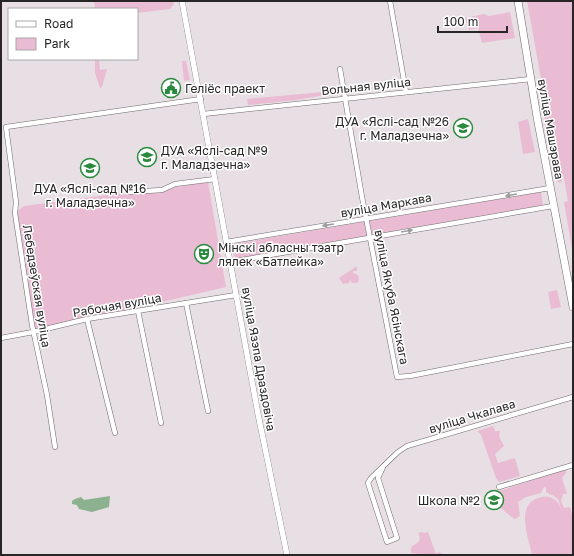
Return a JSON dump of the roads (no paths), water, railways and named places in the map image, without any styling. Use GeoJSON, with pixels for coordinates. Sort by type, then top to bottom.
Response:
{"type":"FeatureCollection","features":[{"type":"Feature","properties":{"kind":"main road","name":"вуліца Машэрава"},"geometry":{"type":"LineString","coordinates":[[518,1],[553,206],[573,307]]}},
{"type":"Feature","properties":{"kind":"street","name":"вуліца Язэпа Драздовіча"},"geometry":{"type":"LineString","coordinates":[[182,1],[201,99],[214,179],[271,479],[287,555]]}},
{"type":"Feature","properties":{"kind":"street"},"geometry":{"type":"LineString","coordinates":[[390,1],[406,92]]}},
{"type":"Feature","properties":{"kind":"street","name":"вуліца Якуба Ясінскага"},"geometry":{"type":"LineString","coordinates":[[340,69],[366,219],[371,238],[397,377],[416,375],[573,344]]}},
{"type":"Feature","properties":{"kind":"street","name":"Вольная вуліца"},"geometry":{"type":"LineString","coordinates":[[203,114],[531,79]]}},
{"type":"Feature","properties":{"kind":"street","name":"Лебедзеўская вуліца"},"geometry":{"type":"LineString","coordinates":[[55,446],[47,395],[33,332],[25,285],[15,213],[16,202],[6,127],[201,99]]}},
{"type":"Feature","properties":{"kind":"street"},"geometry":{"type":"LineString","coordinates":[[129,192],[162,190],[175,184],[214,179]]}},
{"type":"Feature","properties":{"kind":"street","name":"вуліца Маркава"},"geometry":{"type":"LineString","coordinates":[[226,242],[550,188]]}},
{"type":"Feature","properties":{"kind":"street"},"geometry":{"type":"LineString","coordinates":[[230,262],[553,206]]}},
{"type":"Feature","properties":{"kind":"street","name":"Рабочая вуліца"},"geometry":{"type":"LineString","coordinates":[[1,338],[87,320],[236,295]]}},
{"type":"Feature","properties":{"kind":"street"},"geometry":{"type":"LineString","coordinates":[[186,303],[208,411]]}},
{"type":"Feature","properties":{"kind":"street"},"geometry":{"type":"LineString","coordinates":[[138,311],[161,423]]}},
{"type":"Feature","properties":{"kind":"street"},"geometry":{"type":"LineString","coordinates":[[87,320],[115,434]]}},
{"type":"Feature","properties":{"kind":"street","name":"вуліца Чкалава"},"geometry":{"type":"LineString","coordinates":[[383,467],[378,478],[397,538],[387,542],[368,483],[383,467],[398,452],[407,446],[573,397]]}},
{"type":"Feature","properties":{"kind":"street"},"geometry":{"type":"LineString","coordinates":[[499,487],[573,465]]}},
{"type":"Feature","properties":{"kind":"place","name":"Геліёс праект"},"geometry":{"type":"Point","coordinates":[171,88]}},
{"type":"Feature","properties":{"kind":"place","name":"ДУА «Яслі-сад №26 г. Маладзечна»"},"geometry":{"type":"Point","coordinates":[463,128]}},
{"type":"Feature","properties":{"kind":"place","name":"ДУА «Яслі-сад №9 г. Маладзечна»"},"geometry":{"type":"Point","coordinates":[147,157]}},
{"type":"Feature","properties":{"kind":"place","name":"ДУА «Яслі-сад №16 г. Маладзечна»"},"geometry":{"type":"Point","coordinates":[90,168]}},
{"type":"Feature","properties":{"kind":"place","name":"Мінскі абласны тэатр лялек «Батлейка»"},"geometry":{"type":"Point","coordinates":[204,254]}},
{"type":"Feature","properties":{"kind":"place","name":"Школа №2"},"geometry":{"type":"Point","coordinates":[494,500]}}]}
